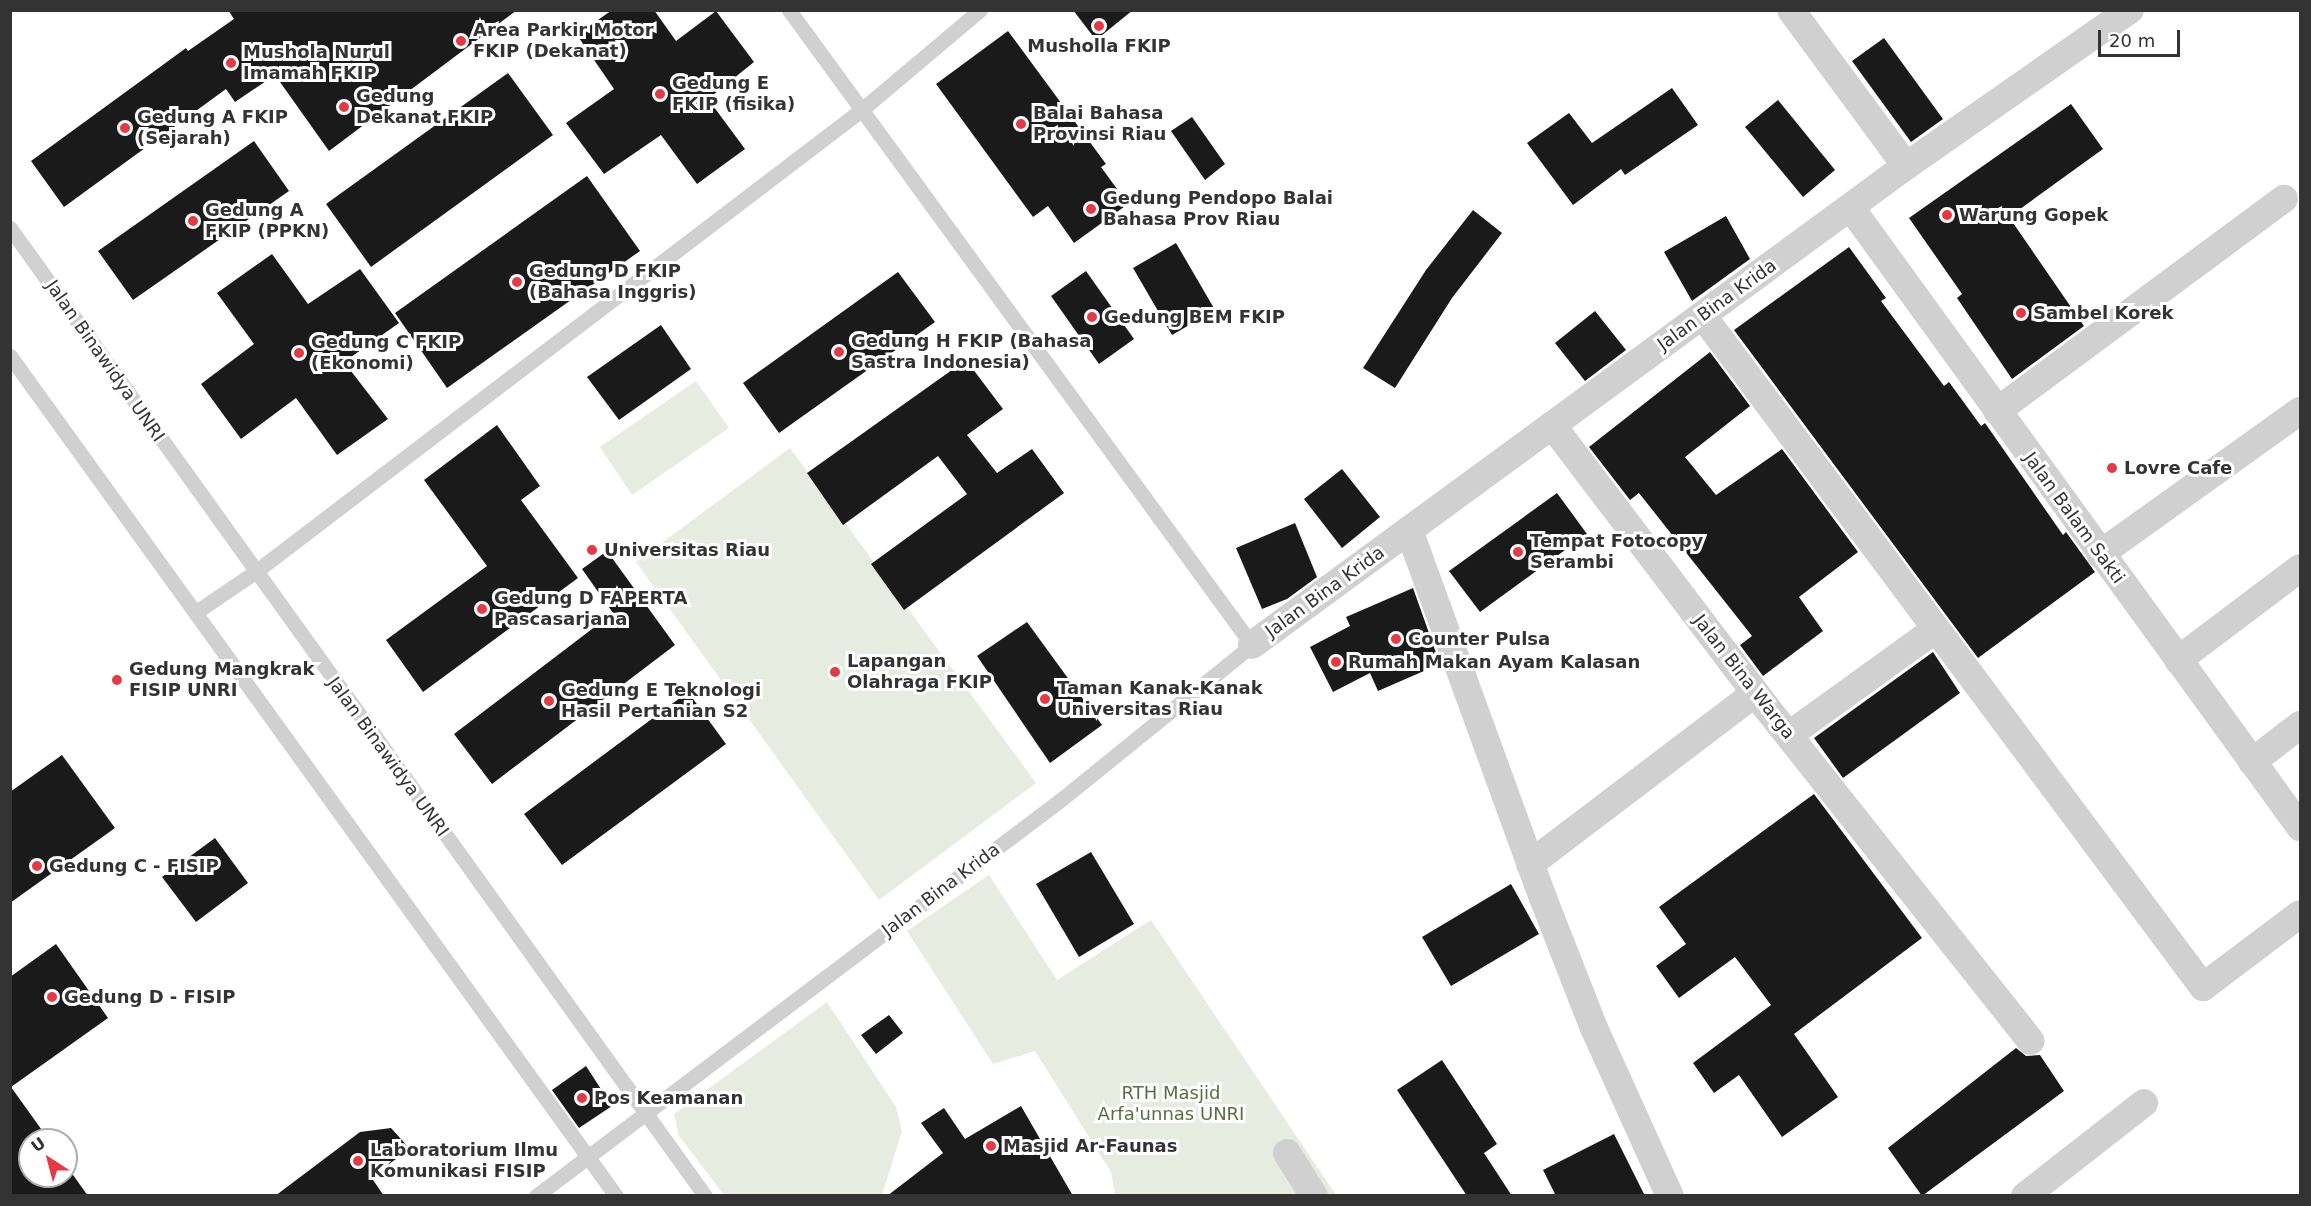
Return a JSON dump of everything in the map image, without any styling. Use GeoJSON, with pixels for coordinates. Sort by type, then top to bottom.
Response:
{"type":"FeatureCollection","features":[{"type":"Feature","properties":{"kind":"street"},"geometry":{"type":"LineString","coordinates":[[1791,10],[1906,166]]}},
{"type":"Feature","properties":{"kind":"street","name":"Jalan Bina Krida"},"geometry":{"type":"LineString","coordinates":[[1252,645],[1906,166],[2130,10]]}},
{"type":"Feature","properties":{"kind":"street"},"geometry":{"type":"LineString","coordinates":[[1997,411],[2284,199]]}},
{"type":"Feature","properties":{"kind":"street","name":"Jalan Balam Sakti"},"geometry":{"type":"LineString","coordinates":[[1851,208],[2100,554],[2301,827]]}},
{"type":"Feature","properties":{"kind":"street"},"geometry":{"type":"LineString","coordinates":[[1703,316],[2203,987],[2301,914]]}},
{"type":"Feature","properties":{"kind":"street"},"geometry":{"type":"LineString","coordinates":[[2100,554],[2301,411]]}},
{"type":"Feature","properties":{"kind":"street","name":"Jalan Bina Warga"},"geometry":{"type":"LineString","coordinates":[[1551,425],[1755,693],[2031,1041]]}},
{"type":"Feature","properties":{"kind":"street"},"geometry":{"type":"LineString","coordinates":[[1409,530],[1530,864],[1594,1028],[1670,1196]]}},
{"type":"Feature","properties":{"kind":"street"},"geometry":{"type":"LineString","coordinates":[[2178,660],[2301,568]]}},
{"type":"Feature","properties":{"kind":"street"},"geometry":{"type":"LineString","coordinates":[[1789,735],[1936,628]]}},
{"type":"Feature","properties":{"kind":"street"},"geometry":{"type":"LineString","coordinates":[[1530,864],[1755,693]]}},
{"type":"Feature","properties":{"kind":"street"},"geometry":{"type":"LineString","coordinates":[[2252,762],[2301,725]]}},
{"type":"Feature","properties":{"kind":"street"},"geometry":{"type":"LineString","coordinates":[[2025,1196],[2144,1103]]}},
{"type":"Feature","properties":{"kind":"street"},"geometry":{"type":"LineString","coordinates":[[1287,1153],[1314,1196]]}},
{"type":"Feature","properties":{"kind":"lane"},"geometry":{"type":"LineString","coordinates":[[789,10],[860,111],[1252,645]]}},
{"type":"Feature","properties":{"kind":"lane"},"geometry":{"type":"LineString","coordinates":[[196,612],[255,572],[860,111],[980,10]]}},
{"type":"Feature","properties":{"kind":"lane","name":"Jalan Binawidya UNRI"},"geometry":{"type":"LineString","coordinates":[[10,228],[705,1196]]}},
{"type":"Feature","properties":{"kind":"lane"},"geometry":{"type":"LineString","coordinates":[[10,356],[616,1196]]}},
{"type":"Feature","properties":{"kind":"lane","name":"Jalan Bina Krida"},"geometry":{"type":"LineString","coordinates":[[536,1196],[1063,798],[1252,645]]}},
{"type":"Feature","properties":{"kind":"green space"},"geometry":{"type":"Polygon","coordinates":[[[696,381],[729,428],[632,495],[600,447],[696,381]]]}},
{"type":"Feature","properties":{"kind":"green space","name":"Lapangan Olahraga FKIP"},"geometry":{"type":"Polygon","coordinates":[[[790,448],[1036,783],[879,900],[636,562],[790,448]]]}},
{"type":"Feature","properties":{"kind":"green space","name":"RTH Masjid Arfa'unnas UNRI"},"geometry":{"type":"Polygon","coordinates":[[[989,875],[1057,980],[1151,920],[1336,1195],[1115,1195],[1111,1172],[1035,1051],[993,1064],[907,931],[989,875]]]}},
{"type":"Feature","properties":{"kind":"green space"},"geometry":{"type":"Polygon","coordinates":[[[827,1002],[896,1107],[902,1131],[882,1195],[724,1195],[679,1136],[674,1114],[827,1002]]]}},
{"type":"Feature","properties":{"kind":"building"},"geometry":{"type":"Polygon","coordinates":[[[228,10],[517,10],[329,151],[275,75],[235,102],[226,89],[64,207],[31,161],[186,48],[188,51],[234,19],[228,10]]]}},
{"type":"Feature","properties":{"kind":"building","name":"Gedung E FKIP (fisika)"},"geometry":{"type":"Polygon","coordinates":[[[612,10],[654,10],[676,41],[716,11],[754,62],[708,99],[745,149],[697,184],[661,135],[604,174],[566,123],[614,89],[577,35],[612,10]]]}},
{"type":"Feature","properties":{"kind":"building","name":"Musholla FKIP"},"geometry":{"type":"Polygon","coordinates":[[[1073,10],[1133,10],[1096,40],[1073,10]]]}},
{"type":"Feature","properties":{"kind":"building","name":"Balai Bahasa Provinsi Riau"},"geometry":{"type":"Polygon","coordinates":[[[1008,31],[1106,164],[1101,167],[1128,204],[1074,243],[1048,206],[1033,217],[936,84],[1008,31]]]}},
{"type":"Feature","properties":{"kind":"building"},"geometry":{"type":"Polygon","coordinates":[[[1884,38],[1943,119],[1911,142],[1852,61],[1884,38]]]}},
{"type":"Feature","properties":{"kind":"building"},"geometry":{"type":"Polygon","coordinates":[[[508,73],[553,135],[371,267],[326,204],[508,73]]]}},
{"type":"Feature","properties":{"kind":"building"},"geometry":{"type":"Polygon","coordinates":[[[1672,88],[1698,125],[1625,175],[1621,169],[1573,205],[1527,143],[1569,113],[1592,143],[1672,88]]]}},
{"type":"Feature","properties":{"kind":"building"},"geometry":{"type":"Polygon","coordinates":[[[1778,100],[1835,170],[1803,197],[1745,127],[1778,100]]]}},
{"type":"Feature","properties":{"kind":"building"},"geometry":{"type":"Polygon","coordinates":[[[2071,104],[2103,149],[2009,217],[2084,326],[2012,379],[1957,298],[1962,294],[1909,218],[2071,104]]]}},
{"type":"Feature","properties":{"kind":"building"},"geometry":{"type":"Polygon","coordinates":[[[1192,117],[1225,164],[1205,180],[1171,131],[1192,117]]]}},
{"type":"Feature","properties":{"kind":"building","name":"Gedung A FKIP (PPKN)"},"geometry":{"type":"Polygon","coordinates":[[[254,141],[289,191],[133,300],[98,251],[254,141]]]}},
{"type":"Feature","properties":{"kind":"building","name":"Gedung D FKIP (Bahasa Inggris)"},"geometry":{"type":"Polygon","coordinates":[[[587,176],[640,251],[447,388],[395,313],[587,176]]]}},
{"type":"Feature","properties":{"kind":"building"},"geometry":{"type":"Polygon","coordinates":[[[1473,210],[1502,233],[1452,298],[1395,388],[1363,368],[1426,270],[1473,210]]]}},
{"type":"Feature","properties":{"kind":"building"},"geometry":{"type":"Polygon","coordinates":[[[1726,216],[1750,259],[1692,301],[1664,252],[1726,216]]]}},
{"type":"Feature","properties":{"kind":"building"},"geometry":{"type":"Polygon","coordinates":[[[1176,243],[1215,310],[1172,335],[1133,268],[1176,243]]]}},
{"type":"Feature","properties":{"kind":"building"},"geometry":{"type":"Polygon","coordinates":[[[1849,247],[1886,298],[1881,301],[1944,386],[1949,382],[1981,426],[1985,423],[2063,535],[2066,532],[2095,572],[1978,658],[1734,330],[1849,247]]]}},
{"type":"Feature","properties":{"kind":"building","name":"Gedung C FKIP (Ekonomi)"},"geometry":{"type":"Polygon","coordinates":[[[272,254],[308,304],[360,269],[399,323],[344,362],[388,419],[337,455],[296,398],[241,439],[201,384],[254,344],[217,293],[272,254]]]}},
{"type":"Feature","properties":{"kind":"building","name":"Gedung BEM FKIP"},"geometry":{"type":"Polygon","coordinates":[[[1086,271],[1134,339],[1099,364],[1051,296],[1086,271]]]}},
{"type":"Feature","properties":{"kind":"building","name":"Gedung H FKIP (Bahasa Sastra Indonesia)"},"geometry":{"type":"Polygon","coordinates":[[[898,272],[935,322],[779,433],[743,383],[898,272]]]}},
{"type":"Feature","properties":{"kind":"building"},"geometry":{"type":"Polygon","coordinates":[[[1595,311],[1626,350],[1585,381],[1555,343],[1595,311]]]}},
{"type":"Feature","properties":{"kind":"building"},"geometry":{"type":"Polygon","coordinates":[[[661,325],[691,369],[619,420],[587,377],[661,325]]]}},
{"type":"Feature","properties":{"kind":"building"},"geometry":{"type":"Polygon","coordinates":[[[1710,352],[1750,406],[1685,457],[1716,495],[1782,449],[1858,552],[1799,597],[1823,631],[1763,676],[1740,645],[1752,636],[1639,493],[1630,500],[1589,447],[1710,352]]]}},
{"type":"Feature","properties":{"kind":"building"},"geometry":{"type":"Polygon","coordinates":[[[966,360],[1003,409],[967,435],[997,473],[1032,449],[1064,493],[904,610],[871,564],[967,494],[938,456],[843,525],[807,473],[966,360]]]}},
{"type":"Feature","properties":{"kind":"building"},"geometry":{"type":"Polygon","coordinates":[[[497,425],[540,486],[521,500],[578,578],[423,692],[386,640],[487,566],[424,480],[497,425]]]}},
{"type":"Feature","properties":{"kind":"building"},"geometry":{"type":"Polygon","coordinates":[[[1342,469],[1380,517],[1342,548],[1304,499],[1342,469]]]}},
{"type":"Feature","properties":{"kind":"building","name":"Tempat Fotocopy Serambi"},"geometry":{"type":"Polygon","coordinates":[[[1557,493],[1587,534],[1480,612],[1449,571],[1557,493]]]}},
{"type":"Feature","properties":{"kind":"building"},"geometry":{"type":"Polygon","coordinates":[[[1295,523],[1317,577],[1287,599],[1262,609],[1236,548],[1295,523]]]}},
{"type":"Feature","properties":{"kind":"building","name":"Gedung E Teknologi Hasil Pertanian S2"},"geometry":{"type":"Polygon","coordinates":[[[607,551],[675,645],[492,784],[454,734],[613,613],[582,569],[607,551]]]}},
{"type":"Feature","properties":{"kind":"building","name":"Counter Pulsa"},"geometry":{"type":"Polygon","coordinates":[[[1413,588],[1440,664],[1378,691],[1370,673],[1333,692],[1310,647],[1350,626],[1346,617],[1413,588]]]}},
{"type":"Feature","properties":{"kind":"building","name":"Taman Kanak-Kanak Universitas Riau"},"geometry":{"type":"Polygon","coordinates":[[[1027,622],[1102,725],[1050,763],[977,656],[1027,622]]]}},
{"type":"Feature","properties":{"kind":"building"},"geometry":{"type":"Polygon","coordinates":[[[1933,652],[1960,693],[1843,778],[1814,738],[1933,652]]]}},
{"type":"Feature","properties":{"kind":"building"},"geometry":{"type":"Polygon","coordinates":[[[688,692],[726,744],[562,865],[524,814],[688,692]]]}},
{"type":"Feature","properties":{"kind":"building","name":"Gedung C - FISIP"},"geometry":{"type":"Polygon","coordinates":[[[62,755],[115,828],[10,903],[10,792],[62,755]]]}},
{"type":"Feature","properties":{"kind":"building"},"geometry":{"type":"Polygon","coordinates":[[[1814,794],[1922,938],[1794,1034],[1838,1097],[1782,1137],[1739,1075],[1714,1093],[1693,1063],[1771,1005],[1735,957],[1679,998],[1656,966],[1686,944],[1659,907],[1814,794]]]}},
{"type":"Feature","properties":{"kind":"building"},"geometry":{"type":"Polygon","coordinates":[[[215,838],[248,883],[196,922],[162,877],[215,838]]]}},
{"type":"Feature","properties":{"kind":"building"},"geometry":{"type":"Polygon","coordinates":[[[1091,852],[1134,924],[1079,957],[1036,884],[1091,852]]]}},
{"type":"Feature","properties":{"kind":"building"},"geometry":{"type":"Polygon","coordinates":[[[1511,884],[1539,934],[1451,986],[1422,937],[1511,884]]]}},
{"type":"Feature","properties":{"kind":"building","name":"Gedung D - FISIP"},"geometry":{"type":"Polygon","coordinates":[[[56,944],[108,1018],[11,1087],[40,1128],[18,1128],[18,1188],[78,1188],[78,1182],[88,1196],[10,1196],[10,977],[56,944]]]}},
{"type":"Feature","properties":{"kind":"building"},"geometry":{"type":"Polygon","coordinates":[[[889,1015],[903,1033],[876,1054],[861,1035],[889,1015]]]}},
{"type":"Feature","properties":{"kind":"building"},"geometry":{"type":"Polygon","coordinates":[[[2016,1048],[2026,1056],[2040,1055],[2064,1091],[1922,1196],[1888,1148],[2016,1048]]]}},
{"type":"Feature","properties":{"kind":"building"},"geometry":{"type":"Polygon","coordinates":[[[1442,1060],[1497,1144],[1484,1153],[1512,1196],[1467,1196],[1397,1090],[1442,1060]]]}},
{"type":"Feature","properties":{"kind":"building","name":"Pos Keamanan"},"geometry":{"type":"Polygon","coordinates":[[[586,1066],[612,1106],[579,1128],[552,1090],[586,1066]]]}},
{"type":"Feature","properties":{"kind":"building","name":"Masjid Ar-Faunas"},"geometry":{"type":"Polygon","coordinates":[[[1021,1106],[1073,1196],[887,1196],[943,1153],[921,1123],[944,1108],[965,1139],[1021,1106]]]}},
{"type":"Feature","properties":{"kind":"building","name":"Laboratorium Ilmu Komunikasi FISIP"},"geometry":{"type":"Polygon","coordinates":[[[391,1128],[410,1149],[371,1177],[384,1196],[275,1196],[360,1132],[391,1128]]]}},
{"type":"Feature","properties":{"kind":"building"},"geometry":{"type":"Polygon","coordinates":[[[1614,1134],[1645,1196],[1556,1196],[1543,1170],[1614,1134]]]}},
{"type":"Feature","properties":{"kind":"place","name":"Musholla FKIP"},"geometry":{"type":"Point","coordinates":[1099,26]}},
{"type":"Feature","properties":{"kind":"place","name":"Area Parkir Motor FKIP (Dekanat)"},"geometry":{"type":"Point","coordinates":[461,41]}},
{"type":"Feature","properties":{"kind":"place","name":"Mushola Nurul Imamah FKIP"},"geometry":{"type":"Point","coordinates":[231,63]}},
{"type":"Feature","properties":{"kind":"place","name":"Gedung E FKIP (fisika)"},"geometry":{"type":"Point","coordinates":[660,94]}},
{"type":"Feature","properties":{"kind":"place","name":"Gedung Dekanat FKIP"},"geometry":{"type":"Point","coordinates":[344,107]}},
{"type":"Feature","properties":{"kind":"place","name":"Balai Bahasa Provinsi Riau"},"geometry":{"type":"Point","coordinates":[1021,124]}},
{"type":"Feature","properties":{"kind":"place","name":"Gedung A FKIP (Sejarah)"},"geometry":{"type":"Point","coordinates":[125,128]}},
{"type":"Feature","properties":{"kind":"place","name":"Gedung Pendopo Balai Bahasa Prov Riau"},"geometry":{"type":"Point","coordinates":[1091,209]}},
{"type":"Feature","properties":{"kind":"place","name":"Warung Gopek"},"geometry":{"type":"Point","coordinates":[1947,215]}},
{"type":"Feature","properties":{"kind":"place","name":"Gedung A FKIP (PPKN)"},"geometry":{"type":"Point","coordinates":[193,221]}},
{"type":"Feature","properties":{"kind":"place","name":"Gedung D FKIP (Bahasa Inggris)"},"geometry":{"type":"Point","coordinates":[517,282]}},
{"type":"Feature","properties":{"kind":"place","name":"Sambel Korek"},"geometry":{"type":"Point","coordinates":[2021,313]}},
{"type":"Feature","properties":{"kind":"place","name":"Gedung BEM FKIP"},"geometry":{"type":"Point","coordinates":[1092,317]}},
{"type":"Feature","properties":{"kind":"place","name":"Gedung H FKIP (Bahasa Sastra Indonesia)"},"geometry":{"type":"Point","coordinates":[839,352]}},
{"type":"Feature","properties":{"kind":"place","name":"Gedung C FKIP (Ekonomi)"},"geometry":{"type":"Point","coordinates":[299,353]}},
{"type":"Feature","properties":{"kind":"place","name":"Lovre Cafe"},"geometry":{"type":"Point","coordinates":[2112,468]}},
{"type":"Feature","properties":{"kind":"place","name":"Universitas Riau"},"geometry":{"type":"Point","coordinates":[592,550]}},
{"type":"Feature","properties":{"kind":"place","name":"Tempat Fotocopy Serambi"},"geometry":{"type":"Point","coordinates":[1518,552]}},
{"type":"Feature","properties":{"kind":"place","name":"Gedung D FAPERTA Pascasarjana"},"geometry":{"type":"Point","coordinates":[482,609]}},
{"type":"Feature","properties":{"kind":"place","name":"Counter Pulsa"},"geometry":{"type":"Point","coordinates":[1396,639]}},
{"type":"Feature","properties":{"kind":"place","name":"Rumah Makan Ayam Kalasan"},"geometry":{"type":"Point","coordinates":[1336,662]}},
{"type":"Feature","properties":{"kind":"place","name":"Lapangan Olahraga FKIP"},"geometry":{"type":"Point","coordinates":[835,672]}},
{"type":"Feature","properties":{"kind":"place","name":"Gedung Mangkrak FISIP UNRI"},"geometry":{"type":"Point","coordinates":[117,680]}},
{"type":"Feature","properties":{"kind":"place","name":"Taman Kanak-Kanak Universitas Riau"},"geometry":{"type":"Point","coordinates":[1045,699]}},
{"type":"Feature","properties":{"kind":"place","name":"Gedung E Teknologi Hasil Pertanian S2"},"geometry":{"type":"Point","coordinates":[549,701]}},
{"type":"Feature","properties":{"kind":"place","name":"Gedung C - FISIP"},"geometry":{"type":"Point","coordinates":[37,866]}},
{"type":"Feature","properties":{"kind":"place","name":"Gedung D - FISIP"},"geometry":{"type":"Point","coordinates":[52,997]}},
{"type":"Feature","properties":{"kind":"place","name":"Pos Keamanan"},"geometry":{"type":"Point","coordinates":[582,1098]}},
{"type":"Feature","properties":{"kind":"place","name":"Masjid Ar-Faunas"},"geometry":{"type":"Point","coordinates":[991,1146]}},
{"type":"Feature","properties":{"kind":"place","name":"Laboratorium Ilmu Komunikasi FISIP"},"geometry":{"type":"Point","coordinates":[358,1161]}}]}
